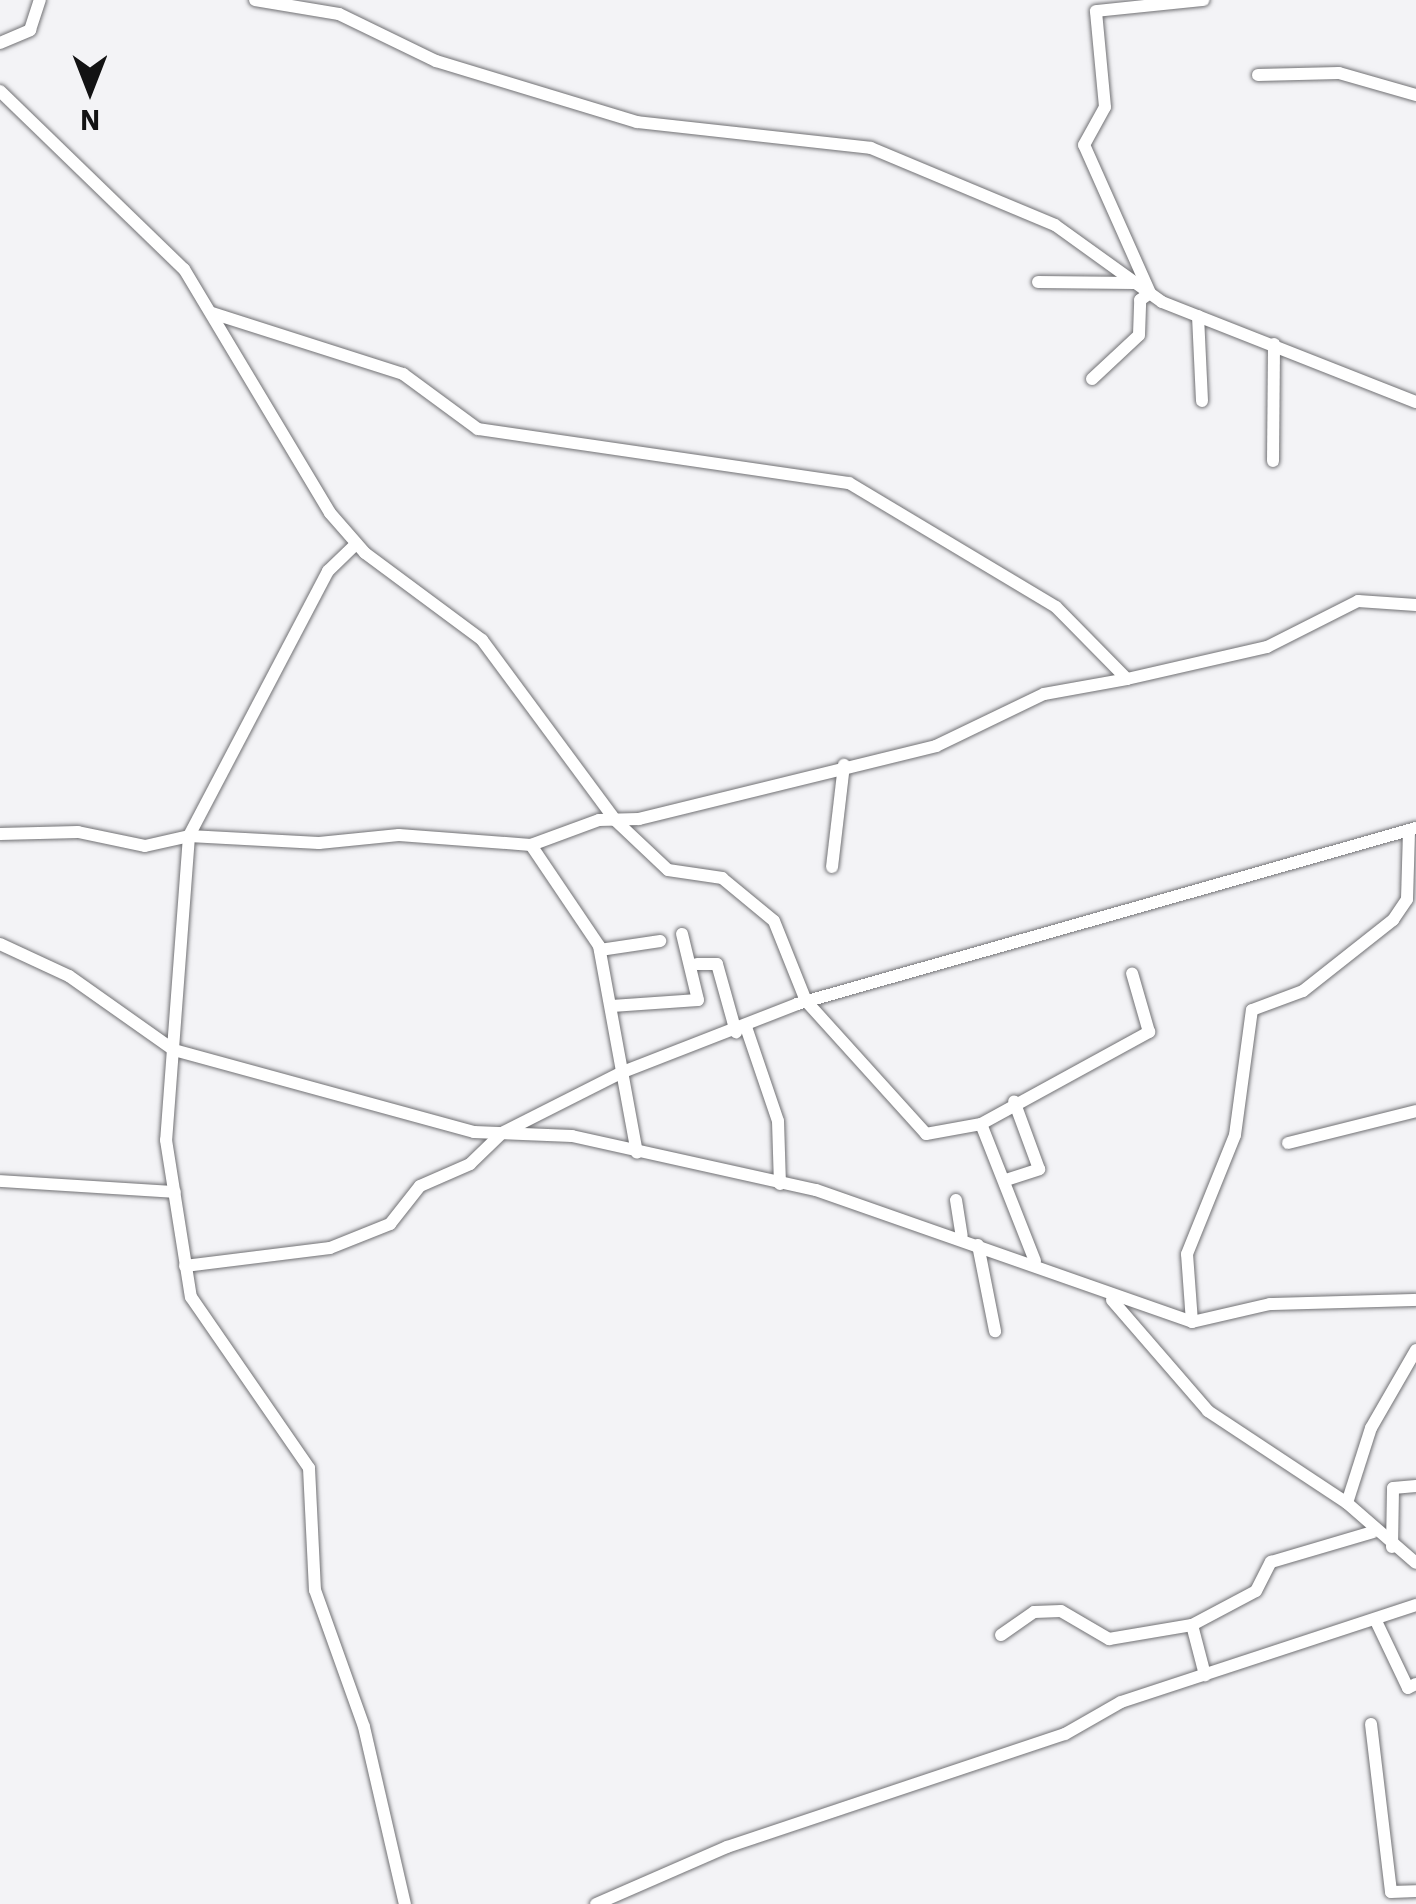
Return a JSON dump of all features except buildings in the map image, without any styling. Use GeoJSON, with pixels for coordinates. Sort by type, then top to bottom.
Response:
{"type":"FeatureCollection","features":[{"type":"Feature","properties":{"kind":"street"},"geometry":{"type":"LineString","coordinates":[[0,43],[30,30],[40,0]]}},
{"type":"Feature","properties":{"kind":"street"},"geometry":{"type":"LineString","coordinates":[[255,0],[340,14],[436,61],[637,122],[871,148],[1055,225],[1150,294],[1416,402]]}},
{"type":"Feature","properties":{"kind":"street"},"geometry":{"type":"LineString","coordinates":[[1150,294],[1084,145],[1105,107],[1096,11],[1203,0]]}},
{"type":"Feature","properties":{"kind":"street"},"geometry":{"type":"LineString","coordinates":[[1258,75],[1339,73],[1416,95]]}},
{"type":"Feature","properties":{"kind":"street"},"geometry":{"type":"LineString","coordinates":[[0,92],[184,269],[356,544],[482,640],[615,820],[668,870],[722,878],[774,921],[806,1000],[926,1134],[982,1124],[1014,1101],[1149,1032],[1132,973]]}},
{"type":"Feature","properties":{"kind":"street"},"geometry":{"type":"LineString","coordinates":[[1038,282],[1136,283]]}},
{"type":"Feature","properties":{"kind":"street"},"geometry":{"type":"LineString","coordinates":[[1092,379],[1139,335],[1140,300],[1150,294]]}},
{"type":"Feature","properties":{"kind":"street"},"geometry":{"type":"LineString","coordinates":[[212,313],[404,374],[478,429],[849,483],[1056,606],[1127,679]]}},
{"type":"Feature","properties":{"kind":"street"},"geometry":{"type":"LineString","coordinates":[[1198,316],[1202,400]]}},
{"type":"Feature","properties":{"kind":"street"},"geometry":{"type":"LineString","coordinates":[[1273,461],[1274,344]]}},
{"type":"Feature","properties":{"kind":"street"},"geometry":{"type":"LineString","coordinates":[[356,544],[328,571],[189,836],[166,1140],[191,1297],[220,1345],[309,1468],[315,1590],[364,1727],[404,1904]]}},
{"type":"Feature","properties":{"kind":"street"},"geometry":{"type":"LineString","coordinates":[[0,834],[78,832],[145,846],[189,836],[532,845],[615,820],[936,746],[1044,694],[1267,647],[1358,601],[1416,605]]}},
{"type":"Feature","properties":{"kind":"street"},"geometry":{"type":"LineString","coordinates":[[832,867],[844,765]]}},
{"type":"Feature","properties":{"kind":"street"},"geometry":{"type":"LineString","coordinates":[[186,1266],[330,1248],[390,1224],[420,1186],[470,1164],[502,1133],[623,1072],[741,1030],[806,1000],[1412,829],[1407,899],[1393,920],[1302,991],[1252,1010],[1235,1135],[1186,1254],[1192,1322]]}},
{"type":"Feature","properties":{"kind":"street"},"geometry":{"type":"LineString","coordinates":[[532,845],[600,950],[637,1153]]}},
{"type":"Feature","properties":{"kind":"street"},"geometry":{"type":"LineString","coordinates":[[612,1006],[698,1000],[697,964],[682,934]]}},
{"type":"Feature","properties":{"kind":"street"},"geometry":{"type":"LineString","coordinates":[[600,950],[660,941]]}},
{"type":"Feature","properties":{"kind":"street"},"geometry":{"type":"LineString","coordinates":[[0,944],[69,976],[174,1050],[502,1133],[637,1153],[780,1184],[962,1236],[978,1246],[1035,1261],[1112,1300],[1192,1322],[1270,1304],[1416,1300]]}},
{"type":"Feature","properties":{"kind":"street"},"geometry":{"type":"LineString","coordinates":[[697,964],[716,964],[778,1121],[780,1184]]}},
{"type":"Feature","properties":{"kind":"street"},"geometry":{"type":"LineString","coordinates":[[1006,1180],[1039,1169],[1014,1101]]}},
{"type":"Feature","properties":{"kind":"street"},"geometry":{"type":"LineString","coordinates":[[1288,1143],[1416,1111]]}},
{"type":"Feature","properties":{"kind":"street"},"geometry":{"type":"LineString","coordinates":[[982,1124],[1035,1261]]}},
{"type":"Feature","properties":{"kind":"street"},"geometry":{"type":"LineString","coordinates":[[0,1181],[175,1192]]}},
{"type":"Feature","properties":{"kind":"street"},"geometry":{"type":"LineString","coordinates":[[956,1200],[962,1236]]}},
{"type":"Feature","properties":{"kind":"street"},"geometry":{"type":"LineString","coordinates":[[978,1246],[996,1331]]}},
{"type":"Feature","properties":{"kind":"street"},"geometry":{"type":"LineString","coordinates":[[1112,1300],[1208,1411],[1348,1503],[1373,1532],[1416,1563]]}},
{"type":"Feature","properties":{"kind":"street"},"geometry":{"type":"LineString","coordinates":[[1348,1503],[1371,1428],[1416,1350]]}},
{"type":"Feature","properties":{"kind":"street"},"geometry":{"type":"LineString","coordinates":[[1392,1546],[1392,1488],[1416,1486]]}},
{"type":"Feature","properties":{"kind":"street"},"geometry":{"type":"LineString","coordinates":[[1001,1635],[1034,1612],[1061,1612],[1109,1639],[1192,1625],[1256,1591],[1271,1562],[1373,1532]]}},
{"type":"Feature","properties":{"kind":"street"},"geometry":{"type":"LineString","coordinates":[[596,1904],[645,1878],[933,1783],[1205,1675],[1416,1606]]}},
{"type":"Feature","properties":{"kind":"street"},"geometry":{"type":"LineString","coordinates":[[1376,1621],[1408,1688],[1416,1684]]}},
{"type":"Feature","properties":{"kind":"street"},"geometry":{"type":"LineString","coordinates":[[1192,1625],[1205,1675]]}},
{"type":"Feature","properties":{"kind":"street"},"geometry":{"type":"LineString","coordinates":[[1371,1724],[1392,1898],[1416,1892]]}}]}
